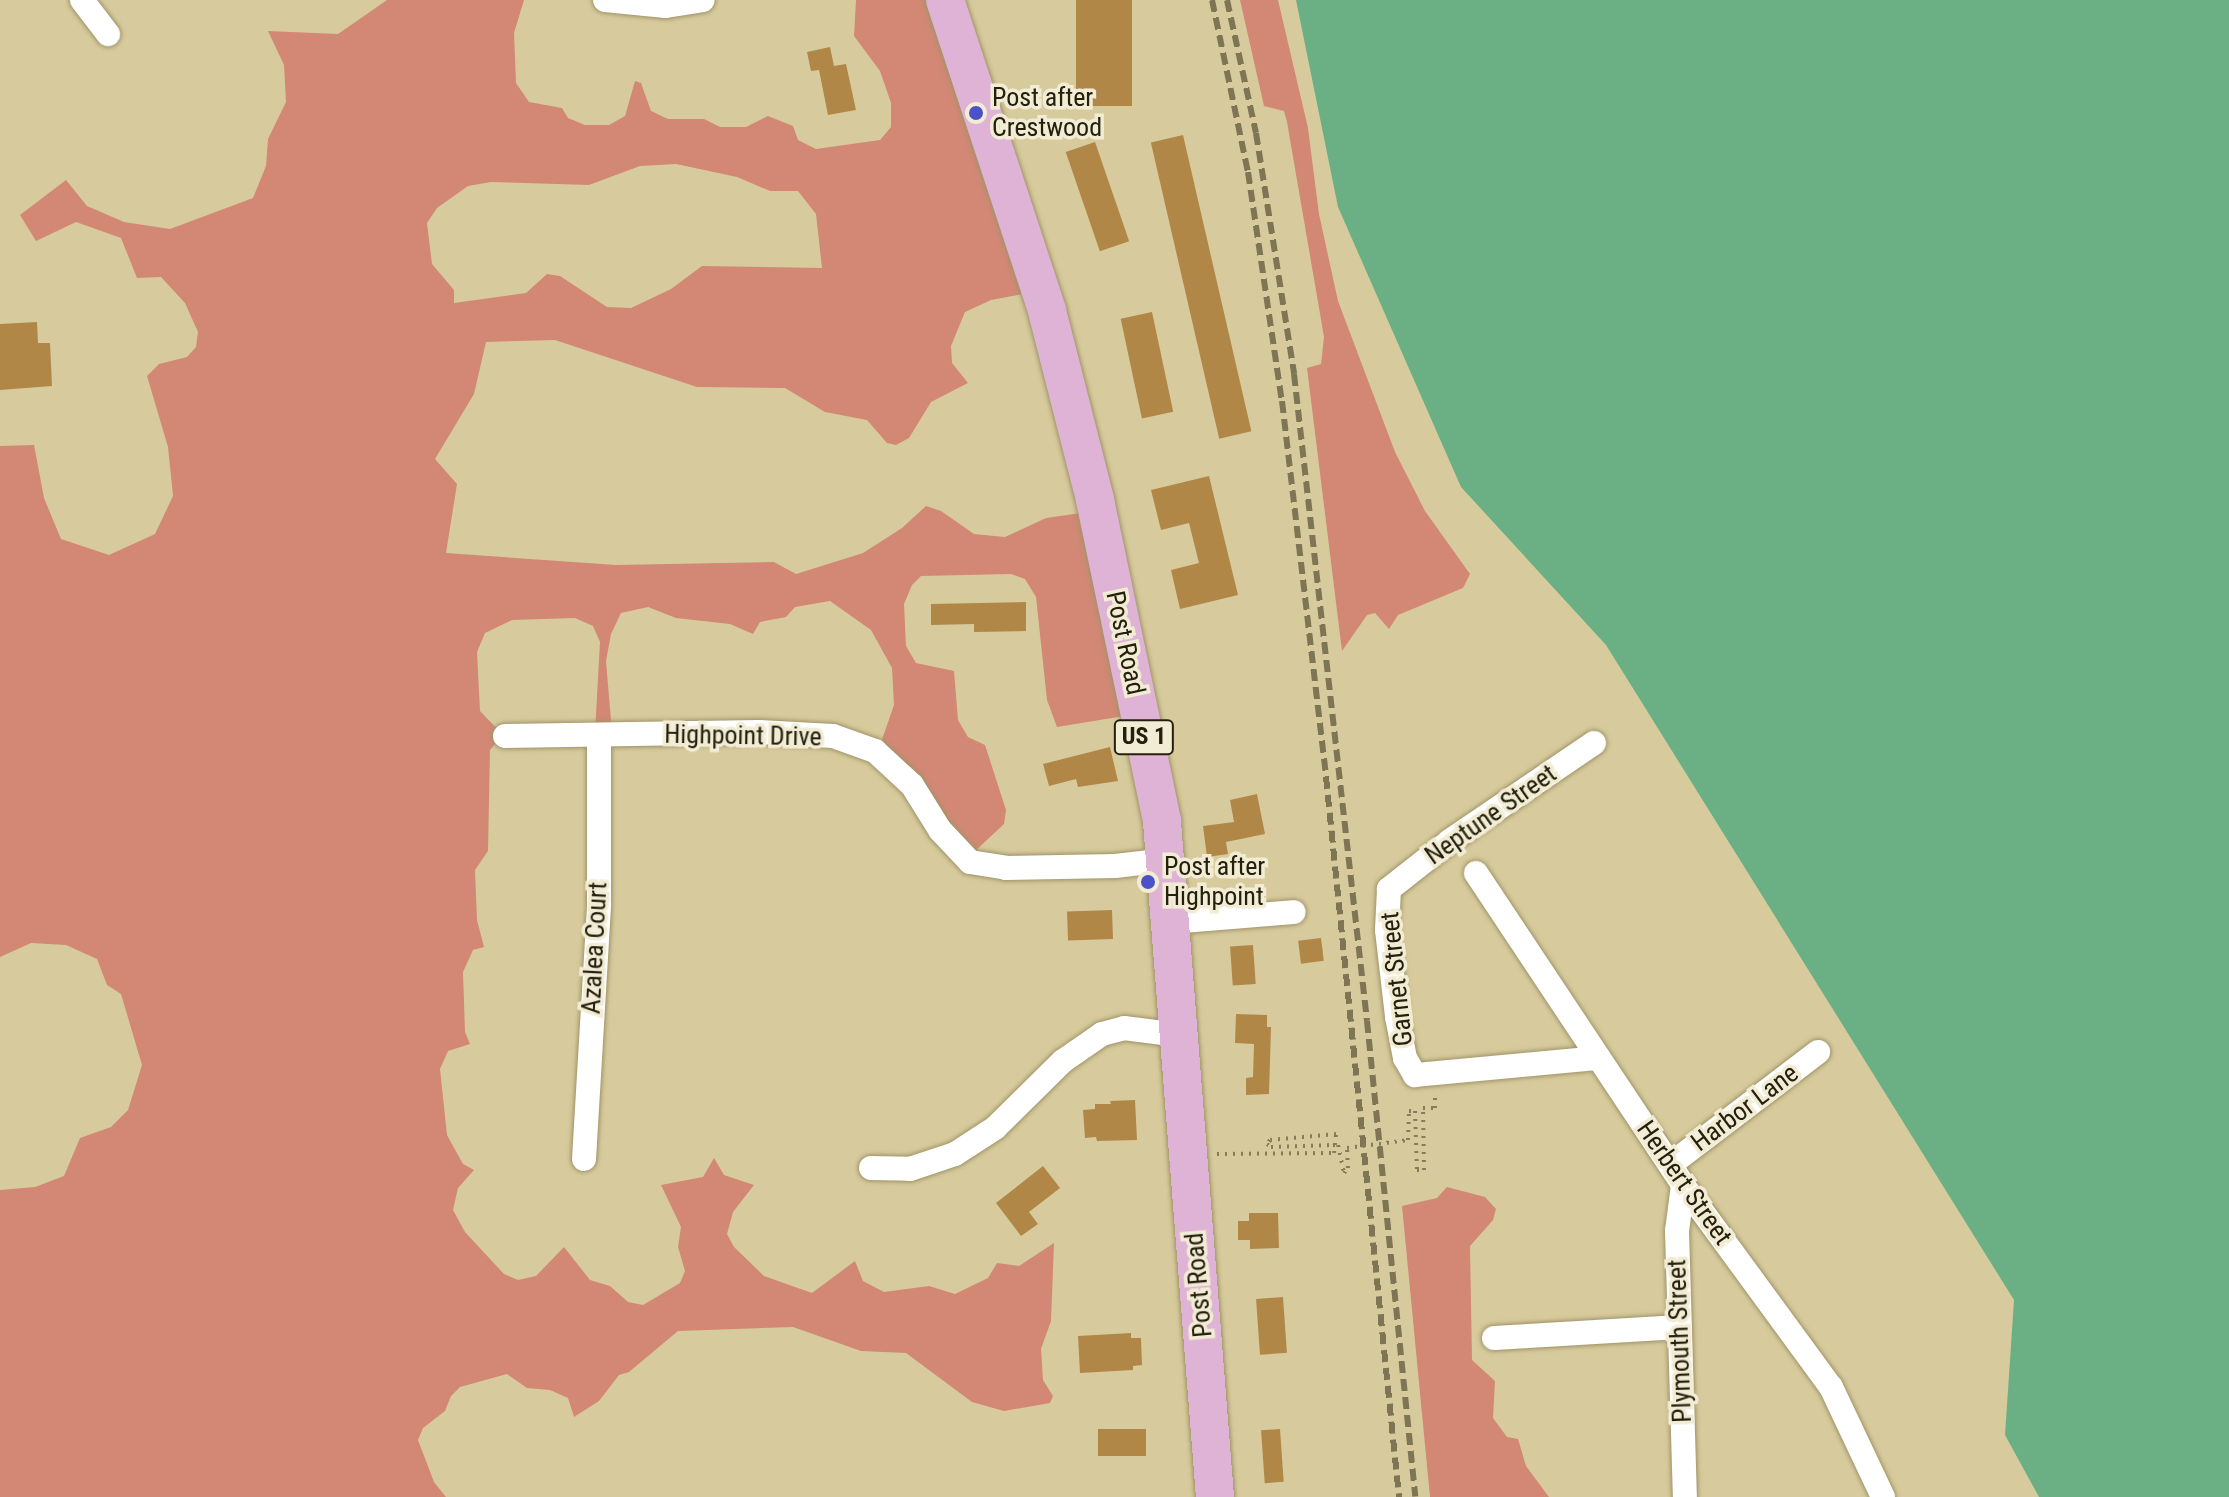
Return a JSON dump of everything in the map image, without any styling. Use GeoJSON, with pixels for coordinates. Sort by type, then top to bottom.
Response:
{"type":"FeatureCollection","features":[{"type":"Feature","properties":{"kind":"main road","name":"Post Road"},"geometry":{"type":"LineString","coordinates":[[945,0],[1029,247],[1050,325],[1098,515],[1162,822],[1215,1497]]}},
{"type":"Feature","properties":{"kind":"street"},"geometry":{"type":"LineString","coordinates":[[82,0],[108,34]]}},
{"type":"Feature","properties":{"kind":"street"},"geometry":{"type":"LineString","coordinates":[[605,0],[666,6],[703,0]]}},
{"type":"Feature","properties":{"kind":"street","name":"Highpoint Drive"},"geometry":{"type":"LineString","coordinates":[[505,736],[759,732],[833,736],[875,751],[912,785],[940,830],[970,862],[1006,868],[1115,866],[1166,860]]}},
{"type":"Feature","properties":{"kind":"street","name":"Azalea Court"},"geometry":{"type":"LineString","coordinates":[[584,1159],[599,903],[599,736]]}},
{"type":"Feature","properties":{"kind":"street","name":"Neptune Street"},"geometry":{"type":"LineString","coordinates":[[1389,889],[1450,841],[1594,743]]}},
{"type":"Feature","properties":{"kind":"street","name":"Herbert Street"},"geometry":{"type":"LineString","coordinates":[[1476,873],[1677,1174],[1831,1387],[1883,1497]]}},
{"type":"Feature","properties":{"kind":"street","name":"Garnet Street"},"geometry":{"type":"LineString","coordinates":[[1389,889],[1387,930],[1405,1058],[1415,1075],[1435,1076],[1598,1058]]}},
{"type":"Feature","properties":{"kind":"street"},"geometry":{"type":"LineString","coordinates":[[1170,922],[1294,912]]}},
{"type":"Feature","properties":{"kind":"street"},"geometry":{"type":"LineString","coordinates":[[871,1168],[910,1169],[955,1154],[995,1128],[1063,1061],[1102,1034],[1124,1028],[1179,1035]]}},
{"type":"Feature","properties":{"kind":"street","name":"Harbor Lane"},"geometry":{"type":"LineString","coordinates":[[1677,1174],[1818,1052]]}},
{"type":"Feature","properties":{"kind":"street","name":"Plymouth Street"},"geometry":{"type":"LineString","coordinates":[[1677,1174],[1685,1497]]}},
{"type":"Feature","properties":{"kind":"street"},"geometry":{"type":"LineString","coordinates":[[1494,1338],[1680,1327]]}},
{"type":"Feature","properties":{"kind":"path"},"geometry":{"type":"LineString","coordinates":[[1188,1154],[1334,1153],[1336,1134],[1270,1140],[1267,1144],[1271,1147],[1336,1145],[1344,1173],[1348,1168],[1347,1148],[1408,1140],[1409,1111],[1415,1111],[1417,1170],[1424,1170],[1423,1108],[1435,1108],[1435,1076]]}},
{"type":"Feature","properties":{"kind":"shaded area"},"geometry":{"type":"Polygon","coordinates":[[[387,0],[524,0],[514,33],[516,83],[529,102],[562,108],[568,118],[585,125],[609,125],[625,116],[635,81],[641,83],[651,111],[668,119],[704,119],[720,127],[746,127],[768,116],[793,126],[798,140],[816,149],[880,140],[891,127],[891,103],[880,71],[854,36],[856,0],[945,0],[1039,291],[991,300],[965,312],[951,346],[952,363],[968,383],[931,402],[909,438],[896,445],[887,443],[867,420],[825,412],[785,388],[697,387],[555,340],[486,342],[474,394],[435,459],[457,484],[446,553],[616,565],[774,562],[796,574],[863,553],[902,528],[926,506],[941,511],[974,534],[1005,537],[1046,518],[1095,511],[1124,716],[1057,727],[1047,700],[1036,597],[1025,579],[1011,574],[921,576],[912,585],[904,604],[906,646],[916,663],[954,671],[958,720],[968,737],[985,745],[1006,810],[1004,824],[972,854],[878,751],[894,705],[892,668],[871,630],[830,601],[795,607],[786,617],[760,622],[753,634],[730,624],[676,618],[648,607],[621,613],[611,634],[606,661],[612,732],[595,732],[600,642],[593,626],[575,618],[512,620],[485,633],[477,652],[480,711],[503,735],[490,750],[488,851],[475,870],[477,920],[484,947],[473,950],[463,972],[465,1032],[470,1044],[448,1051],[440,1069],[447,1135],[463,1164],[474,1170],[458,1188],[453,1210],[465,1232],[504,1274],[518,1280],[536,1276],[564,1247],[590,1280],[610,1286],[628,1302],[643,1305],[680,1283],[685,1271],[678,1247],[681,1227],[661,1185],[703,1177],[714,1158],[724,1175],[754,1185],[733,1212],[727,1234],[734,1247],[764,1276],[812,1293],[855,1261],[863,1281],[884,1292],[929,1286],[955,1294],[988,1278],[997,1263],[1019,1266],[1054,1243],[1051,1321],[1041,1349],[1043,1380],[1053,1396],[1050,1403],[1004,1411],[972,1402],[906,1353],[861,1351],[793,1327],[678,1331],[629,1372],[619,1375],[599,1401],[574,1417],[568,1398],[550,1390],[527,1388],[507,1374],[460,1387],[451,1396],[445,1411],[423,1428],[418,1440],[434,1482],[446,1497],[0,1497],[0,1190],[35,1187],[64,1176],[80,1138],[111,1127],[128,1110],[142,1065],[121,994],[107,985],[97,959],[66,945],[31,943],[0,957],[0,446],[34,445],[44,498],[61,539],[109,555],[155,534],[173,496],[168,447],[147,376],[159,364],[187,357],[196,347],[198,332],[185,303],[161,277],[137,278],[121,238],[76,222],[36,241],[20,215],[66,180],[87,206],[124,222],[170,229],[253,198],[266,166],[268,139],[286,102],[284,65],[268,31],[338,34],[387,0]],[[676,164],[640,166],[589,185],[491,182],[468,186],[437,208],[427,223],[432,264],[454,290],[454,303],[526,293],[547,274],[560,276],[607,307],[631,308],[671,289],[702,266],[822,268],[816,214],[798,191],[770,191],[737,177],[676,164]]]}},
{"type":"Feature","properties":{"kind":"shaded area"},"geometry":{"type":"Polygon","coordinates":[[[1240,0],[1278,0],[1308,128],[1319,214],[1338,301],[1395,452],[1425,511],[1470,574],[1463,588],[1398,615],[1389,629],[1375,613],[1367,615],[1342,651],[1307,368],[1321,364],[1324,337],[1287,122],[1284,111],[1264,106],[1240,0]]]}},
{"type":"Feature","properties":{"kind":"shaded area"},"geometry":{"type":"Polygon","coordinates":[[[1296,0],[2229,0],[2229,1497],[2039,1497],[2005,1435],[2014,1300],[1606,645],[1461,487],[1338,207],[1296,0]]]}},
{"type":"Feature","properties":{"kind":"shaded area"},"geometry":{"type":"Polygon","coordinates":[[[1447,1187],[1485,1197],[1496,1209],[1493,1220],[1470,1246],[1472,1360],[1495,1381],[1493,1418],[1507,1437],[1518,1439],[1526,1466],[1549,1497],[1430,1497],[1402,1206],[1437,1198],[1447,1187]]]}},
{"type":"Feature","properties":{"kind":"building"},"geometry":{"type":"Polygon","coordinates":[[[1076,0],[1132,0],[1132,106],[1076,106],[1076,0]]]}},
{"type":"Feature","properties":{"kind":"building"},"geometry":{"type":"Polygon","coordinates":[[[830,47],[834,66],[846,64],[856,110],[828,115],[819,70],[811,71],[807,52],[830,47]]]}},
{"type":"Feature","properties":{"kind":"building"},"geometry":{"type":"Polygon","coordinates":[[[1183,135],[1251,431],[1219,439],[1151,142],[1183,135]]]}},
{"type":"Feature","properties":{"kind":"building"},"geometry":{"type":"Polygon","coordinates":[[[1095,142],[1129,241],[1100,251],[1066,152],[1095,142]]]}},
{"type":"Feature","properties":{"kind":"building"},"geometry":{"type":"Polygon","coordinates":[[[1152,312],[1173,412],[1142,418],[1121,319],[1152,312]]]}},
{"type":"Feature","properties":{"kind":"building"},"geometry":{"type":"Polygon","coordinates":[[[37,322],[38,343],[50,343],[52,386],[0,390],[0,324],[37,322]]]}},
{"type":"Feature","properties":{"kind":"building"},"geometry":{"type":"Polygon","coordinates":[[[1209,476],[1238,595],[1180,609],[1171,570],[1199,563],[1189,523],[1161,530],[1151,490],[1209,476]]]}},
{"type":"Feature","properties":{"kind":"building"},"geometry":{"type":"Polygon","coordinates":[[[1026,602],[1026,631],[974,632],[974,624],[931,625],[931,604],[1026,602]]]}},
{"type":"Feature","properties":{"kind":"building"},"geometry":{"type":"Polygon","coordinates":[[[1110,747],[1118,781],[1078,787],[1076,779],[1049,786],[1043,764],[1110,747]]]}},
{"type":"Feature","properties":{"kind":"building"},"geometry":{"type":"Polygon","coordinates":[[[1257,794],[1265,834],[1226,842],[1228,854],[1207,857],[1203,826],[1234,822],[1230,800],[1257,794]]]}},
{"type":"Feature","properties":{"kind":"building"},"geometry":{"type":"Polygon","coordinates":[[[1112,910],[1113,939],[1068,941],[1067,912],[1112,910]]]}},
{"type":"Feature","properties":{"kind":"building"},"geometry":{"type":"Polygon","coordinates":[[[1321,938],[1324,961],[1301,964],[1298,941],[1321,938]]]}},
{"type":"Feature","properties":{"kind":"building"},"geometry":{"type":"Polygon","coordinates":[[[1253,945],[1256,984],[1233,986],[1230,947],[1253,945]]]}},
{"type":"Feature","properties":{"kind":"building"},"geometry":{"type":"Polygon","coordinates":[[[1236,1014],[1267,1015],[1267,1027],[1271,1027],[1269,1094],[1246,1095],[1246,1078],[1253,1077],[1254,1044],[1235,1043],[1236,1014]]]}},
{"type":"Feature","properties":{"kind":"building"},"geometry":{"type":"Polygon","coordinates":[[[1135,1100],[1137,1140],[1097,1141],[1096,1137],[1085,1138],[1083,1110],[1095,1109],[1095,1104],[1111,1104],[1110,1101],[1135,1100]]]}},
{"type":"Feature","properties":{"kind":"building"},"geometry":{"type":"Polygon","coordinates":[[[1043,1166],[1060,1188],[1029,1212],[1038,1224],[1021,1236],[996,1203],[1043,1166]]]}},
{"type":"Feature","properties":{"kind":"building"},"geometry":{"type":"Polygon","coordinates":[[[1249,1213],[1278,1213],[1279,1248],[1250,1249],[1250,1240],[1238,1240],[1238,1221],[1249,1221],[1249,1213]]]}},
{"type":"Feature","properties":{"kind":"building"},"geometry":{"type":"Polygon","coordinates":[[[1283,1297],[1287,1353],[1260,1355],[1256,1299],[1283,1297]]]}},
{"type":"Feature","properties":{"kind":"building"},"geometry":{"type":"Polygon","coordinates":[[[1131,1333],[1131,1338],[1141,1338],[1142,1365],[1133,1366],[1133,1370],[1080,1373],[1078,1336],[1131,1333]]]}},
{"type":"Feature","properties":{"kind":"building"},"geometry":{"type":"Polygon","coordinates":[[[1098,1429],[1146,1429],[1146,1456],[1098,1456],[1098,1429]]]}},
{"type":"Feature","properties":{"kind":"building"},"geometry":{"type":"Polygon","coordinates":[[[1280,1429],[1284,1482],[1265,1483],[1261,1430],[1280,1429]]]}},
{"type":"Feature","properties":{"kind":"railway"},"geometry":{"type":"LineString","coordinates":[[1212,0],[1248,172],[1282,401],[1326,777],[1399,1497]]}},
{"type":"Feature","properties":{"kind":"railway"},"geometry":{"type":"LineString","coordinates":[[1227,0],[1256,133],[1294,374],[1367,1021],[1415,1497]]}},
{"type":"Feature","properties":{"kind":"place","name":"Post after Crestwood"},"geometry":{"type":"Point","coordinates":[976,113]}},
{"type":"Feature","properties":{"kind":"place","name":"Post after Highpoint"},"geometry":{"type":"Point","coordinates":[1148,882]}}]}
